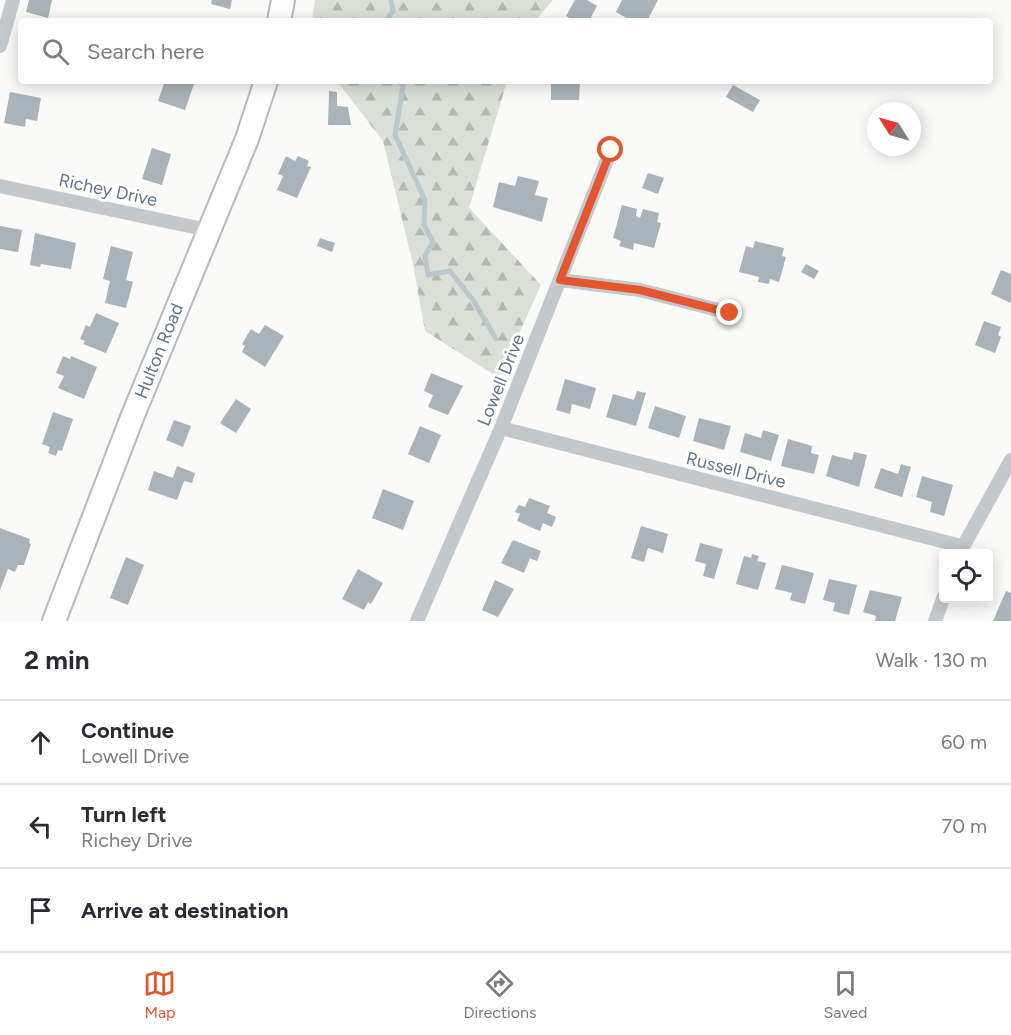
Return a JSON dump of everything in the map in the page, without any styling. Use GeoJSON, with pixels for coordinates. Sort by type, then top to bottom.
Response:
{"type":"FeatureCollection","features":[{"type":"Feature","properties":{"kind":"main road"},"geometry":{"type":"LineString","coordinates":[[280,18],[283,0]]}},
{"type":"Feature","properties":{"kind":"main road","name":"Hulton Road"},"geometry":{"type":"LineString","coordinates":[[54,621],[133,415],[247,139],[265,84]]}},
{"type":"Feature","properties":{"kind":"street"},"geometry":{"type":"LineString","coordinates":[[0,46],[13,0]]}},
{"type":"Feature","properties":{"kind":"street","name":"Lowell Drive"},"geometry":{"type":"LineString","coordinates":[[417,621],[501,428],[611,150]]}},
{"type":"Feature","properties":{"kind":"street","name":"Richey Drive"},"geometry":{"type":"LineString","coordinates":[[0,186],[208,230]]}},
{"type":"Feature","properties":{"kind":"street"},"geometry":{"type":"LineString","coordinates":[[560,280],[640,290],[730,313]]}},
{"type":"Feature","properties":{"kind":"street","name":"Russell Drive"},"geometry":{"type":"LineString","coordinates":[[501,428],[956,549]]}},
{"type":"Feature","properties":{"kind":"street"},"geometry":{"type":"LineString","coordinates":[[961,549],[1011,460]]}},
{"type":"Feature","properties":{"kind":"street"},"geometry":{"type":"LineString","coordinates":[[935,621],[941,603]]}},
{"type":"Feature","properties":{"kind":"green space"},"geometry":{"type":"Polygon","coordinates":[[[315,0],[553,0],[538,18],[312,18],[315,0]]]}},
{"type":"Feature","properties":{"kind":"green space"},"geometry":{"type":"Polygon","coordinates":[[[339,84],[506,84],[469,208],[541,285],[499,378],[425,331],[413,264],[383,141],[339,84]]]}},
{"type":"Feature","properties":{"kind":"building"},"geometry":{"type":"Polygon","coordinates":[[[29,0],[52,0],[48,18],[26,12],[29,0]]]}},
{"type":"Feature","properties":{"kind":"building"},"geometry":{"type":"Polygon","coordinates":[[[212,0],[232,0],[230,9],[211,4],[212,0]]]}},
{"type":"Feature","properties":{"kind":"building"},"geometry":{"type":"Polygon","coordinates":[[[575,0],[587,0],[597,6],[591,18],[566,16],[575,0]]]}},
{"type":"Feature","properties":{"kind":"building"},"geometry":{"type":"Polygon","coordinates":[[[622,0],[658,0],[649,18],[627,18],[616,12],[622,0]]]}},
{"type":"Feature","properties":{"kind":"building"},"geometry":{"type":"Polygon","coordinates":[[[164,84],[194,84],[185,110],[158,101],[164,84]]]}},
{"type":"Feature","properties":{"kind":"building"},"geometry":{"type":"Polygon","coordinates":[[[551,84],[580,84],[579,100],[551,100],[551,84]]]}},
{"type":"Feature","properties":{"kind":"building"},"geometry":{"type":"Polygon","coordinates":[[[733,85],[760,100],[753,112],[726,97],[733,85]]]}},
{"type":"Feature","properties":{"kind":"building"},"geometry":{"type":"Polygon","coordinates":[[[329,91],[337,92],[337,106],[348,107],[351,125],[328,125],[329,91]]]}},
{"type":"Feature","properties":{"kind":"building"},"geometry":{"type":"Polygon","coordinates":[[[10,92],[41,98],[37,121],[26,119],[25,127],[4,123],[10,92]]]}},
{"type":"Feature","properties":{"kind":"building"},"geometry":{"type":"Polygon","coordinates":[[[152,148],[171,154],[162,185],[142,179],[152,148]]]}},
{"type":"Feature","properties":{"kind":"building"},"geometry":{"type":"Polygon","coordinates":[[[286,156],[295,161],[298,156],[309,161],[307,166],[311,167],[297,198],[277,190],[283,176],[278,174],[286,156]]]}},
{"type":"Feature","properties":{"kind":"building"},"geometry":{"type":"Polygon","coordinates":[[[648,173],[664,178],[658,194],[642,188],[648,173]]]}},
{"type":"Feature","properties":{"kind":"building"},"geometry":{"type":"Polygon","coordinates":[[[518,176],[539,181],[535,195],[548,198],[542,222],[493,207],[499,182],[515,186],[518,176]]]}},
{"type":"Feature","properties":{"kind":"building"},"geometry":{"type":"Polygon","coordinates":[[[622,205],[637,209],[636,216],[640,218],[643,209],[659,213],[657,222],[661,223],[654,248],[634,243],[633,250],[619,246],[621,241],[613,238],[622,205]]]}},
{"type":"Feature","properties":{"kind":"building"},"geometry":{"type":"Polygon","coordinates":[[[0,226],[22,230],[18,252],[0,249],[0,226]]]}},
{"type":"Feature","properties":{"kind":"building"},"geometry":{"type":"Polygon","coordinates":[[[35,233],[76,243],[71,269],[41,264],[40,267],[30,265],[35,233]]]}},
{"type":"Feature","properties":{"kind":"building"},"geometry":{"type":"Polygon","coordinates":[[[320,238],[335,243],[332,252],[317,246],[320,238]]]}},
{"type":"Feature","properties":{"kind":"building"},"geometry":{"type":"Polygon","coordinates":[[[755,241],[784,248],[782,256],[786,257],[779,282],[770,279],[769,284],[758,282],[759,277],[739,272],[746,246],[753,248],[755,241]]]}},
{"type":"Feature","properties":{"kind":"building"},"geometry":{"type":"Polygon","coordinates":[[[111,246],[133,252],[126,280],[133,282],[126,308],[105,303],[110,281],[103,279],[111,246]]]}},
{"type":"Feature","properties":{"kind":"building"},"geometry":{"type":"Polygon","coordinates":[[[806,264],[819,271],[814,279],[801,272],[806,264]]]}},
{"type":"Feature","properties":{"kind":"building"},"geometry":{"type":"Polygon","coordinates":[[[1001,270],[1011,274],[1011,303],[991,294],[1001,270]]]}},
{"type":"Feature","properties":{"kind":"building"},"geometry":{"type":"Polygon","coordinates":[[[96,313],[119,323],[106,353],[83,344],[85,341],[80,339],[86,325],[90,327],[96,313]]]}},
{"type":"Feature","properties":{"kind":"building"},"geometry":{"type":"Polygon","coordinates":[[[984,321],[1001,327],[998,335],[1001,337],[995,353],[975,345],[984,321]]]}},
{"type":"Feature","properties":{"kind":"building"},"geometry":{"type":"Polygon","coordinates":[[[265,325],[284,336],[265,367],[242,352],[245,346],[242,344],[251,329],[259,334],[265,325]]]}},
{"type":"Feature","properties":{"kind":"building"},"geometry":{"type":"Polygon","coordinates":[[[63,356],[70,359],[71,356],[97,367],[84,399],[58,388],[64,376],[56,373],[63,356]]]}},
{"type":"Feature","properties":{"kind":"building"},"geometry":{"type":"Polygon","coordinates":[[[431,373],[463,386],[448,415],[428,407],[433,395],[424,391],[431,373]]]}},
{"type":"Feature","properties":{"kind":"building"},"geometry":{"type":"Polygon","coordinates":[[[565,379],[596,388],[590,409],[572,404],[570,414],[556,410],[565,379]]]}},
{"type":"Feature","properties":{"kind":"building"},"geometry":{"type":"Polygon","coordinates":[[[637,391],[646,393],[636,426],[606,417],[613,394],[634,400],[637,391]]]}},
{"type":"Feature","properties":{"kind":"building"},"geometry":{"type":"Polygon","coordinates":[[[236,399],[251,409],[236,433],[220,423],[236,399]]]}},
{"type":"Feature","properties":{"kind":"building"},"geometry":{"type":"Polygon","coordinates":[[[655,406],[686,416],[679,438],[648,428],[655,406]]]}},
{"type":"Feature","properties":{"kind":"building"},"geometry":{"type":"Polygon","coordinates":[[[53,412],[73,419],[62,451],[58,450],[56,456],[48,453],[50,447],[42,444],[53,412]]]}},
{"type":"Feature","properties":{"kind":"building"},"geometry":{"type":"Polygon","coordinates":[[[699,418],[731,426],[724,450],[693,441],[699,418]]]}},
{"type":"Feature","properties":{"kind":"building"},"geometry":{"type":"Polygon","coordinates":[[[174,420],[191,426],[183,447],[166,440],[174,420]]]}},
{"type":"Feature","properties":{"kind":"building"},"geometry":{"type":"Polygon","coordinates":[[[420,426],[441,435],[429,463],[408,454],[420,426]]]}},
{"type":"Feature","properties":{"kind":"building"},"geometry":{"type":"Polygon","coordinates":[[[763,430],[779,435],[771,461],[740,452],[745,433],[761,438],[763,430]]]}},
{"type":"Feature","properties":{"kind":"building"},"geometry":{"type":"Polygon","coordinates":[[[788,439],[812,446],[811,453],[819,455],[814,474],[781,466],[788,439]]]}},
{"type":"Feature","properties":{"kind":"building"},"geometry":{"type":"Polygon","coordinates":[[[854,452],[867,455],[859,487],[826,476],[832,455],[852,460],[854,452]]]}},
{"type":"Feature","properties":{"kind":"building"},"geometry":{"type":"Polygon","coordinates":[[[901,464],[911,467],[902,497],[874,488],[881,468],[898,474],[901,464]]]}},
{"type":"Feature","properties":{"kind":"building"},"geometry":{"type":"Polygon","coordinates":[[[177,466],[195,473],[192,483],[184,481],[177,500],[148,490],[154,471],[173,478],[177,466]]]}},
{"type":"Feature","properties":{"kind":"building"},"geometry":{"type":"Polygon","coordinates":[[[922,476],[953,485],[944,516],[930,512],[932,502],[916,497],[922,476]]]}},
{"type":"Feature","properties":{"kind":"building"},"geometry":{"type":"Polygon","coordinates":[[[383,489],[414,501],[403,530],[372,518],[383,489]]]}},
{"type":"Feature","properties":{"kind":"building"},"geometry":{"type":"Polygon","coordinates":[[[529,498],[550,506],[547,513],[556,517],[552,527],[543,523],[540,531],[517,521],[520,514],[515,512],[519,505],[525,507],[529,498]]]}},
{"type":"Feature","properties":{"kind":"building"},"geometry":{"type":"Polygon","coordinates":[[[641,526],[668,534],[663,553],[648,548],[644,562],[631,558],[641,526]]]}},
{"type":"Feature","properties":{"kind":"building"},"geometry":{"type":"Polygon","coordinates":[[[0,528],[30,539],[31,544],[24,565],[18,565],[15,572],[8,569],[0,590],[0,528]]]}},
{"type":"Feature","properties":{"kind":"building"},"geometry":{"type":"Polygon","coordinates":[[[513,540],[541,551],[537,561],[530,558],[524,573],[501,563],[513,540]]]}},
{"type":"Feature","properties":{"kind":"building"},"geometry":{"type":"Polygon","coordinates":[[[700,543],[723,549],[714,579],[703,576],[706,564],[695,561],[700,543]]]}},
{"type":"Feature","properties":{"kind":"building"},"geometry":{"type":"Polygon","coordinates":[[[752,554],[759,556],[757,561],[766,563],[758,590],[736,584],[744,556],[751,558],[752,554]]]}},
{"type":"Feature","properties":{"kind":"building"},"geometry":{"type":"Polygon","coordinates":[[[126,557],[144,565],[128,605],[110,598],[126,557]]]}},
{"type":"Feature","properties":{"kind":"building"},"geometry":{"type":"Polygon","coordinates":[[[782,565],[814,573],[805,604],[790,600],[792,593],[775,589],[782,565]]]}},
{"type":"Feature","properties":{"kind":"building"},"geometry":{"type":"Polygon","coordinates":[[[358,569],[383,583],[371,604],[368,602],[364,610],[342,599],[358,569]]]}},
{"type":"Feature","properties":{"kind":"building"},"geometry":{"type":"Polygon","coordinates":[[[829,579],[857,585],[849,615],[833,611],[835,603],[823,600],[829,579]]]}},
{"type":"Feature","properties":{"kind":"building"},"geometry":{"type":"Polygon","coordinates":[[[495,580],[514,589],[498,617],[482,610],[495,580]]]}},
{"type":"Feature","properties":{"kind":"building"},"geometry":{"type":"Polygon","coordinates":[[[870,590],[902,597],[895,621],[875,621],[876,616],[863,612],[870,590]]]}},
{"type":"Feature","properties":{"kind":"building"},"geometry":{"type":"Polygon","coordinates":[[[1006,591],[1011,593],[1011,621],[993,621],[1006,591]]]}},
{"type":"Feature","properties":{"kind":"waterway"},"geometry":{"type":"LineString","coordinates":[[388,18],[393,11],[391,0]]}},
{"type":"Feature","properties":{"kind":"waterway"},"geometry":{"type":"LineString","coordinates":[[401,84],[403,86],[395,135],[425,200],[424,225],[433,242],[425,256],[428,275],[450,271],[473,300],[496,339]]}},
{"type":"Feature","properties":{"kind":"route"},"geometry":{"type":"LineString","coordinates":[[611,150],[560,280],[640,290],[730,313]]}}]}
